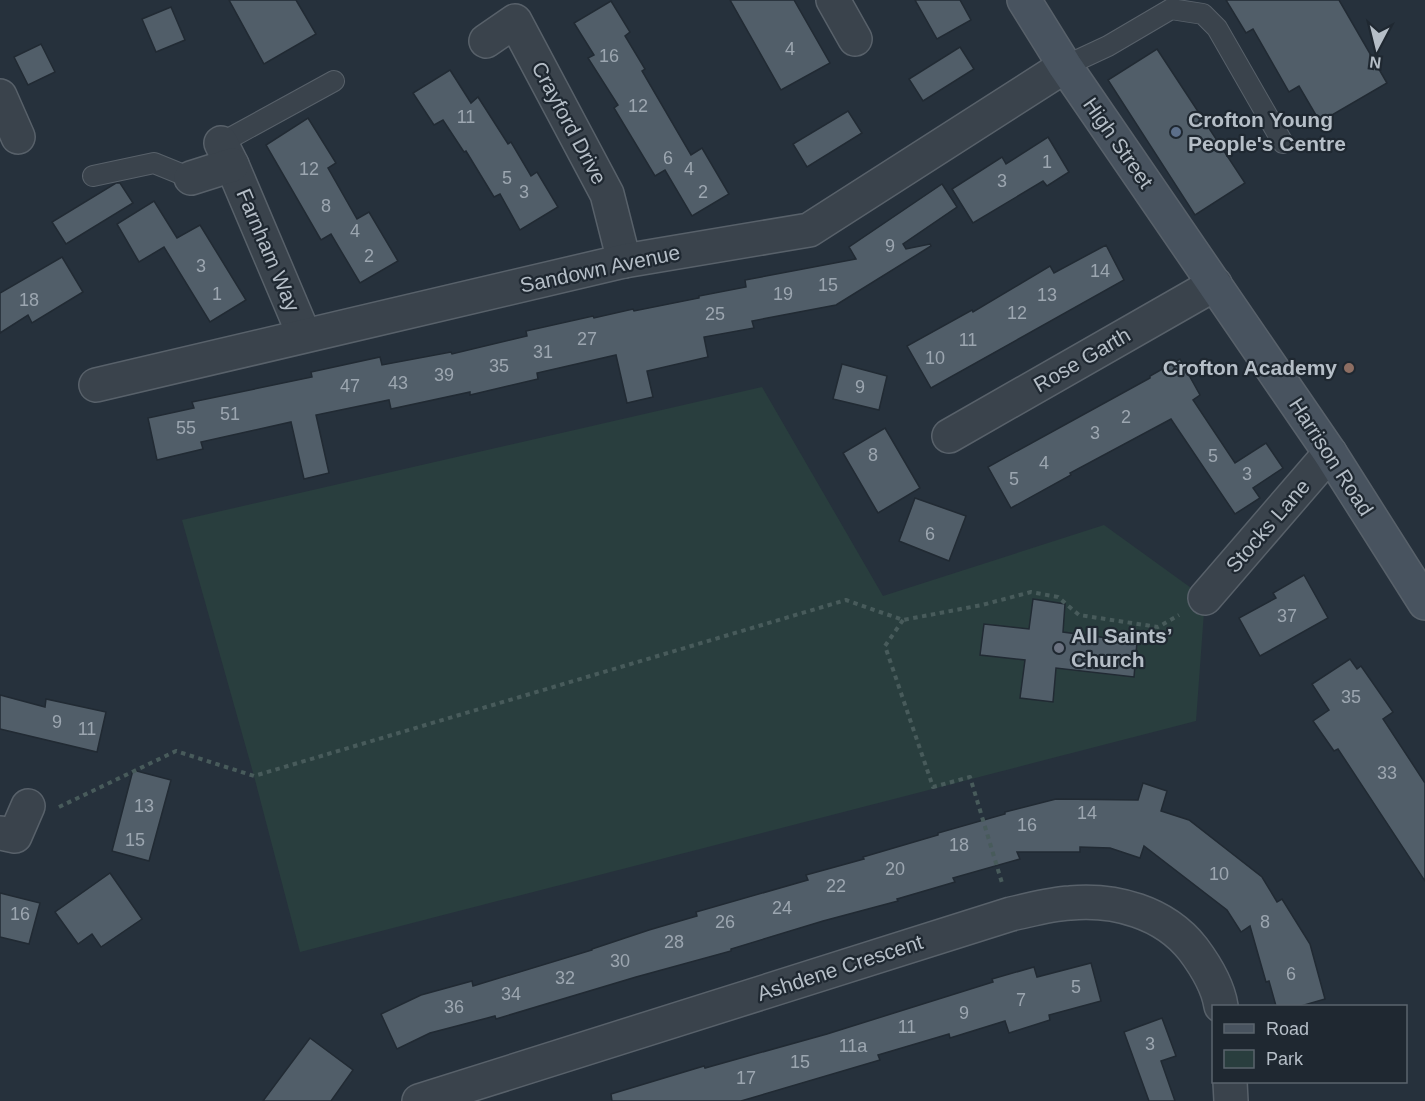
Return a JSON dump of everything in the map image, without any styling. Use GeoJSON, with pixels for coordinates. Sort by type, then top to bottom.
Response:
{"type":"FeatureCollection","features":[{"type":"Feature","properties":{"kind":"street"},"geometry":{"type":"LineString","coordinates":[[833,0],[855,39]]}},
{"type":"Feature","properties":{"kind":"street","name":"High Street"},"geometry":{"type":"LineString","coordinates":[[1024,0],[1065,66],[1215,284]]}},
{"type":"Feature","properties":{"kind":"street","name":"Crayford Drive"},"geometry":{"type":"LineString","coordinates":[[486,41],[515,21],[607,194],[624,261]]}},
{"type":"Feature","properties":{"kind":"street","name":"Sandown Avenue"},"geometry":{"type":"LineString","coordinates":[[96,385],[624,261],[809,230],[1065,66]]}},
{"type":"Feature","properties":{"kind":"street"},"geometry":{"type":"LineString","coordinates":[[0,96],[18,137]]}},
{"type":"Feature","properties":{"kind":"street","name":"Farnham Way"},"geometry":{"type":"LineString","coordinates":[[190,178],[227,154],[304,335]]}},
{"type":"Feature","properties":{"kind":"street","name":"Rose Garth"},"geometry":{"type":"LineString","coordinates":[[949,436],[1215,284]]}},
{"type":"Feature","properties":{"kind":"street","name":"Harrison Road"},"geometry":{"type":"LineString","coordinates":[[1215,284],[1330,453],[1425,603]]}},
{"type":"Feature","properties":{"kind":"street","name":"Stocks Lane"},"geometry":{"type":"LineString","coordinates":[[1205,598],[1330,453]]}},
{"type":"Feature","properties":{"kind":"street"},"geometry":{"type":"LineString","coordinates":[[19,837],[28,806]]}},
{"type":"Feature","properties":{"kind":"street","name":"Ashdene Crescent"},"geometry":{"type":"LineString","coordinates":[[419,1101],[1011,914],[1070,903],[1109,903],[1146,913],[1182,935],[1203,962],[1221,1005]]}},
{"type":"Feature","properties":{"kind":"street"},"geometry":{"type":"LineString","coordinates":[[1230,1083],[1231,1101]]}},
{"type":"Feature","properties":{"kind":"lane"},"geometry":{"type":"LineString","coordinates":[[1065,66],[1108,46],[1171,9],[1203,14],[1217,28],[1283,143]]}},
{"type":"Feature","properties":{"kind":"lane"},"geometry":{"type":"LineString","coordinates":[[227,154],[333,81]]}},
{"type":"Feature","properties":{"kind":"lane"},"geometry":{"type":"LineString","coordinates":[[93,176],[154,163],[190,178]]}},
{"type":"Feature","properties":{"kind":"path"},"geometry":{"type":"LineString","coordinates":[[28,806],[62,807],[176,751],[254,777],[846,600],[903,621],[982,605],[1031,592],[1058,597],[1079,615],[1158,627],[1205,598]]}},
{"type":"Feature","properties":{"kind":"path"},"geometry":{"type":"LineString","coordinates":[[903,621],[885,646],[933,787],[970,777],[1011,914]]}},
{"type":"Feature","properties":{"kind":"green space"},"geometry":{"type":"Polygon","coordinates":[[[762,387],[883,596],[1104,525],[1205,598],[1196,721],[300,952],[254,776],[182,520],[762,387]]]}},
{"type":"Feature","properties":{"kind":"building"},"geometry":{"type":"Polygon","coordinates":[[[229,0],[296,0],[316,34],[264,64],[229,0]]]}},
{"type":"Feature","properties":{"kind":"building"},"geometry":{"type":"Polygon","coordinates":[[[730,0],[794,0],[830,63],[781,90],[730,0]]]}},
{"type":"Feature","properties":{"kind":"building"},"geometry":{"type":"Polygon","coordinates":[[[915,0],[960,0],[971,20],[937,39],[915,0]]]}},
{"type":"Feature","properties":{"kind":"building"},"geometry":{"type":"Polygon","coordinates":[[[1226,0],[1339,0],[1387,83],[1320,122],[1299,86],[1289,92],[1253,29],[1246,33],[1226,0]]]}},
{"type":"Feature","properties":{"kind":"building"},"geometry":{"type":"Polygon","coordinates":[[[611,1],[630,32],[625,36],[645,69],[642,71],[691,155],[702,148],[729,194],[692,216],[665,170],[655,176],[614,108],[618,105],[588,58],[594,55],[574,23],[611,1]]]}},
{"type":"Feature","properties":{"kind":"building"},"geometry":{"type":"Polygon","coordinates":[[[171,7],[185,40],[156,52],[142,19],[171,7]]]}},
{"type":"Feature","properties":{"kind":"building"},"geometry":{"type":"Polygon","coordinates":[[[41,44],[55,72],[28,85],[14,57],[41,44]]]}},
{"type":"Feature","properties":{"kind":"building"},"geometry":{"type":"Polygon","coordinates":[[[960,47],[974,69],[923,101],[909,79],[960,47]]]}},
{"type":"Feature","properties":{"kind":"building","name":"Crofton Young People's Centre"},"geometry":{"type":"Polygon","coordinates":[[[1157,49],[1245,183],[1195,215],[1108,80],[1157,49]]]}},
{"type":"Feature","properties":{"kind":"building"},"geometry":{"type":"Polygon","coordinates":[[[450,70],[471,103],[478,97],[508,144],[511,142],[531,176],[537,172],[558,207],[520,230],[500,194],[494,197],[466,151],[464,152],[443,120],[434,125],[413,93],[450,70]]]}},
{"type":"Feature","properties":{"kind":"building"},"geometry":{"type":"Polygon","coordinates":[[[848,111],[862,133],[807,167],[793,144],[848,111]]]}},
{"type":"Feature","properties":{"kind":"building"},"geometry":{"type":"Polygon","coordinates":[[[308,118],[336,163],[328,168],[357,219],[369,212],[398,261],[360,283],[331,234],[321,240],[266,145],[308,118]]]}},
{"type":"Feature","properties":{"kind":"building"},"geometry":{"type":"Polygon","coordinates":[[[1048,137],[1069,172],[1047,186],[1043,181],[973,223],[952,189],[1002,157],[1006,164],[1048,137]]]}},
{"type":"Feature","properties":{"kind":"building"},"geometry":{"type":"Polygon","coordinates":[[[116,183],[120,183],[133,203],[66,244],[52,222],[116,183]]]}},
{"type":"Feature","properties":{"kind":"building"},"geometry":{"type":"Polygon","coordinates":[[[942,184],[957,207],[903,244],[906,249],[930,244],[931,246],[836,305],[752,321],[754,328],[704,337],[708,357],[647,371],[653,397],[627,403],[616,355],[537,373],[538,379],[470,395],[470,392],[391,409],[389,400],[316,415],[329,473],[304,479],[291,422],[201,442],[203,449],[157,460],[148,418],[194,408],[192,402],[312,377],[311,372],[380,357],[382,365],[451,352],[452,354],[527,336],[526,331],[593,316],[594,318],[699,298],[699,296],[746,287],[745,280],[856,259],[849,247],[942,184]]]}},
{"type":"Feature","properties":{"kind":"building"},"geometry":{"type":"Polygon","coordinates":[[[154,201],[177,238],[200,225],[246,300],[210,322],[164,247],[139,262],[117,224],[154,201]]]}},
{"type":"Feature","properties":{"kind":"building"},"geometry":{"type":"Polygon","coordinates":[[[1106,245],[1124,280],[931,388],[907,346],[972,310],[973,312],[1050,266],[1054,273],[1106,245]]]}},
{"type":"Feature","properties":{"kind":"building"},"geometry":{"type":"Polygon","coordinates":[[[62,257],[83,292],[32,323],[28,315],[0,333],[0,293],[62,257]]]}},
{"type":"Feature","properties":{"kind":"building"},"geometry":{"type":"Polygon","coordinates":[[[1180,359],[1200,395],[1193,400],[1235,463],[1266,443],[1283,468],[1253,488],[1260,498],[1235,514],[1171,419],[1070,473],[1071,475],[1011,508],[988,467],[1150,378],[1180,359]]]}},
{"type":"Feature","properties":{"kind":"building"},"geometry":{"type":"Polygon","coordinates":[[[842,364],[887,376],[879,410],[833,399],[842,364]]]}},
{"type":"Feature","properties":{"kind":"building"},"geometry":{"type":"Polygon","coordinates":[[[885,428],[920,488],[878,513],[843,453],[885,428]]]}},
{"type":"Feature","properties":{"kind":"building"},"geometry":{"type":"Polygon","coordinates":[[[915,498],[966,516],[949,561],[899,541],[915,498]]]}},
{"type":"Feature","properties":{"kind":"building"},"geometry":{"type":"Polygon","coordinates":[[[1304,575],[1328,618],[1260,656],[1239,618],[1276,598],[1273,593],[1304,575]]]}},
{"type":"Feature","properties":{"kind":"building","name":"All Saints’ Church"},"geometry":{"type":"Polygon","coordinates":[[[1033,599],[1065,604],[1063,632],[1137,642],[1134,677],[1056,668],[1053,702],[1020,698],[1025,660],[980,655],[984,624],[1029,629],[1033,599]]]}},
{"type":"Feature","properties":{"kind":"building"},"geometry":{"type":"Polygon","coordinates":[[[1350,659],[1357,669],[1361,666],[1393,712],[1383,719],[1425,783],[1425,881],[1338,749],[1334,751],[1313,721],[1329,710],[1312,684],[1350,659]]]}},
{"type":"Feature","properties":{"kind":"building"},"geometry":{"type":"Polygon","coordinates":[[[0,695],[45,707],[46,699],[106,712],[97,752],[0,729],[0,695]]]}},
{"type":"Feature","properties":{"kind":"building"},"geometry":{"type":"Polygon","coordinates":[[[133,770],[171,780],[149,861],[112,851],[133,770]]]}},
{"type":"Feature","properties":{"kind":"building"},"geometry":{"type":"Polygon","coordinates":[[[1143,783],[1167,791],[1161,811],[1189,820],[1262,877],[1277,902],[1282,899],[1310,944],[1325,999],[1304,1005],[1276,1005],[1269,981],[1266,982],[1250,926],[1241,932],[1227,910],[1144,846],[1140,858],[1110,848],[1080,847],[1080,852],[1017,852],[1020,859],[953,878],[955,882],[897,899],[898,901],[823,921],[731,949],[731,951],[496,1019],[495,1016],[430,1033],[397,1049],[381,1014],[421,995],[472,981],[473,986],[592,950],[697,916],[696,912],[808,880],[806,875],[864,859],[863,857],[1005,814],[1005,812],[1056,799],[1138,800],[1143,783]]]}},
{"type":"Feature","properties":{"kind":"building"},"geometry":{"type":"Polygon","coordinates":[[[110,873],[142,919],[101,947],[92,934],[78,944],[55,912],[110,873]]]}},
{"type":"Feature","properties":{"kind":"building"},"geometry":{"type":"Polygon","coordinates":[[[0,893],[40,903],[29,944],[0,937],[0,893]]]}},
{"type":"Feature","properties":{"kind":"building"},"geometry":{"type":"Polygon","coordinates":[[[1091,963],[1101,1001],[1049,1015],[1050,1020],[1009,1033],[1005,1021],[950,1038],[949,1034],[878,1055],[880,1060],[741,1101],[612,1101],[611,1094],[704,1066],[705,1068],[827,1034],[993,982],[992,979],[1034,967],[1037,977],[1091,963]]]}},
{"type":"Feature","properties":{"kind":"building"},"geometry":{"type":"Polygon","coordinates":[[[1162,1018],[1176,1056],[1161,1061],[1175,1101],[1149,1101],[1124,1032],[1162,1018]]]}},
{"type":"Feature","properties":{"kind":"building"},"geometry":{"type":"Polygon","coordinates":[[[310,1038],[353,1070],[331,1101],[263,1101],[310,1038]]]}},
{"type":"Feature","properties":{"kind":"place","name":"Crofton Young People's Centre"},"geometry":{"type":"Point","coordinates":[1176,132]}},
{"type":"Feature","properties":{"kind":"place","name":"Crofton Academy"},"geometry":{"type":"Point","coordinates":[1349,368]}},
{"type":"Feature","properties":{"kind":"place","name":"All Saints’ Church"},"geometry":{"type":"Point","coordinates":[1059,648]}}]}
